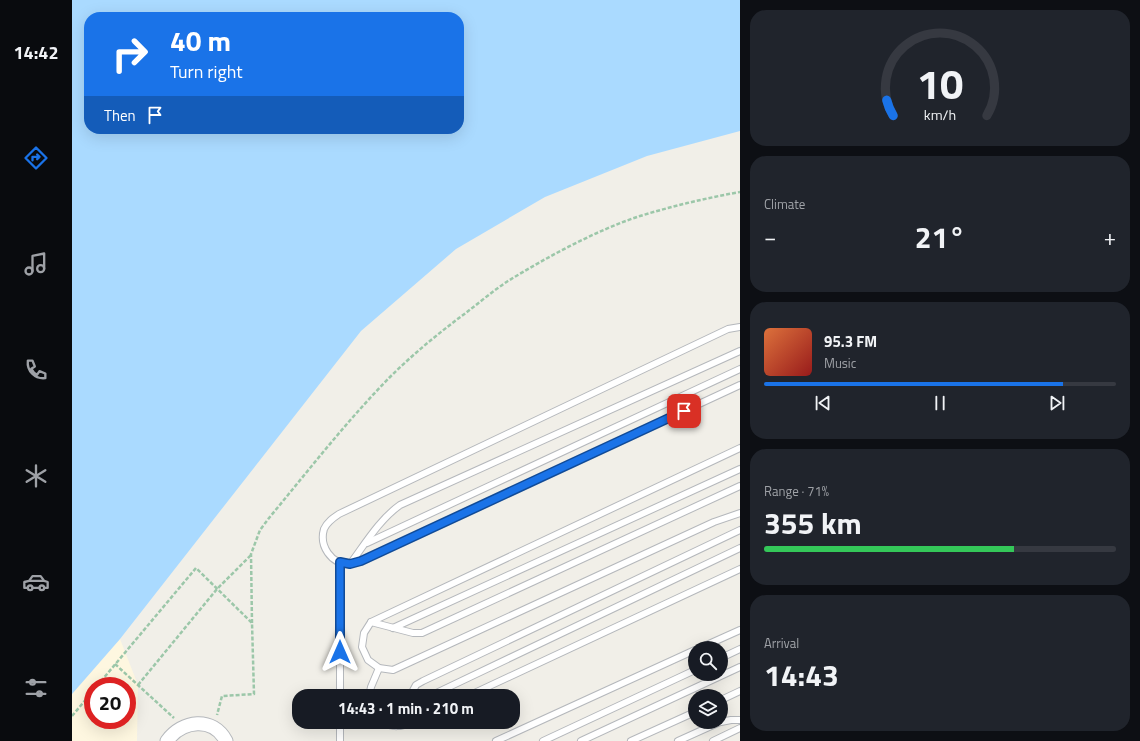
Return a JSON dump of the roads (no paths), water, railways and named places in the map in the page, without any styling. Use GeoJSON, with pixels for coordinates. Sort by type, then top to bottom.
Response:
{"type":"FeatureCollection","features":[{"type":"Feature","properties":{"kind":"street"},"geometry":{"type":"LineString","coordinates":[[167,741],[183,726],[198,724],[213,727],[226,741]]}},
{"type":"Feature","properties":{"kind":"lane"},"geometry":{"type":"LineString","coordinates":[[740,327],[728,329],[340,514],[331,519],[325,528],[323,538],[325,548],[331,557],[340,562],[350,564],[361,561],[740,385]]}},
{"type":"Feature","properties":{"kind":"lane"},"geometry":{"type":"LineString","coordinates":[[350,564],[383,519],[400,505],[740,351]]}},
{"type":"Feature","properties":{"kind":"lane"},"geometry":{"type":"LineString","coordinates":[[365,544],[740,369]]}},
{"type":"Feature","properties":{"kind":"lane"},"geometry":{"type":"LineString","coordinates":[[740,448],[371,622],[364,634],[362,647],[368,660],[380,668],[393,670],[714,522],[740,513]]}},
{"type":"Feature","properties":{"kind":"lane"},"geometry":{"type":"LineString","coordinates":[[393,628],[740,470]]}},
{"type":"Feature","properties":{"kind":"lane"},"geometry":{"type":"LineString","coordinates":[[371,622],[413,633],[422,633],[740,486]]}},
{"type":"Feature","properties":{"kind":"lane"},"geometry":{"type":"LineString","coordinates":[[414,689],[416,685],[423,680],[740,530]]}},
{"type":"Feature","properties":{"kind":"lane"},"geometry":{"type":"LineString","coordinates":[[445,689],[740,548]]}},
{"type":"Feature","properties":{"kind":"lane"},"geometry":{"type":"LineString","coordinates":[[340,562],[340,689]]}},
{"type":"Feature","properties":{"kind":"lane"},"geometry":{"type":"LineString","coordinates":[[483,689],[740,568]]}},
{"type":"Feature","properties":{"kind":"lane"},"geometry":{"type":"LineString","coordinates":[[716,641],[740,630]]}},
{"type":"Feature","properties":{"kind":"lane"},"geometry":{"type":"LineString","coordinates":[[728,655],[740,649]]}},
{"type":"Feature","properties":{"kind":"lane"},"geometry":{"type":"LineString","coordinates":[[496,741],[688,653]]}},
{"type":"Feature","properties":{"kind":"lane"},"geometry":{"type":"LineString","coordinates":[[581,741],[740,666]]}},
{"type":"Feature","properties":{"kind":"lane"},"geometry":{"type":"LineString","coordinates":[[371,689],[380,668]]}},
{"type":"Feature","properties":{"kind":"lane"},"geometry":{"type":"LineString","coordinates":[[543,741],[688,673]]}},
{"type":"Feature","properties":{"kind":"lane"},"geometry":{"type":"LineString","coordinates":[[728,697],[740,691]]}},
{"type":"Feature","properties":{"kind":"lane"},"geometry":{"type":"LineString","coordinates":[[631,741],[688,715]]}},
{"type":"Feature","properties":{"kind":"lane"},"geometry":{"type":"LineString","coordinates":[[728,721],[740,720]]}},
{"type":"Feature","properties":{"kind":"lane"},"geometry":{"type":"LineString","coordinates":[[713,741],[740,728]]}},
{"type":"Feature","properties":{"kind":"lane"},"geometry":{"type":"LineString","coordinates":[[340,729],[340,741]]}},
{"type":"Feature","properties":{"kind":"lane"},"geometry":{"type":"LineString","coordinates":[[678,741],[705,729]]}},
{"type":"Feature","properties":{"kind":"water"},"geometry":{"type":"Polygon","coordinates":[[[72,0],[740,0],[740,131],[647,156],[545,197],[456,249],[361,331],[120,639],[87,677],[84,677],[84,680],[72,694],[72,0]]]}}]}
